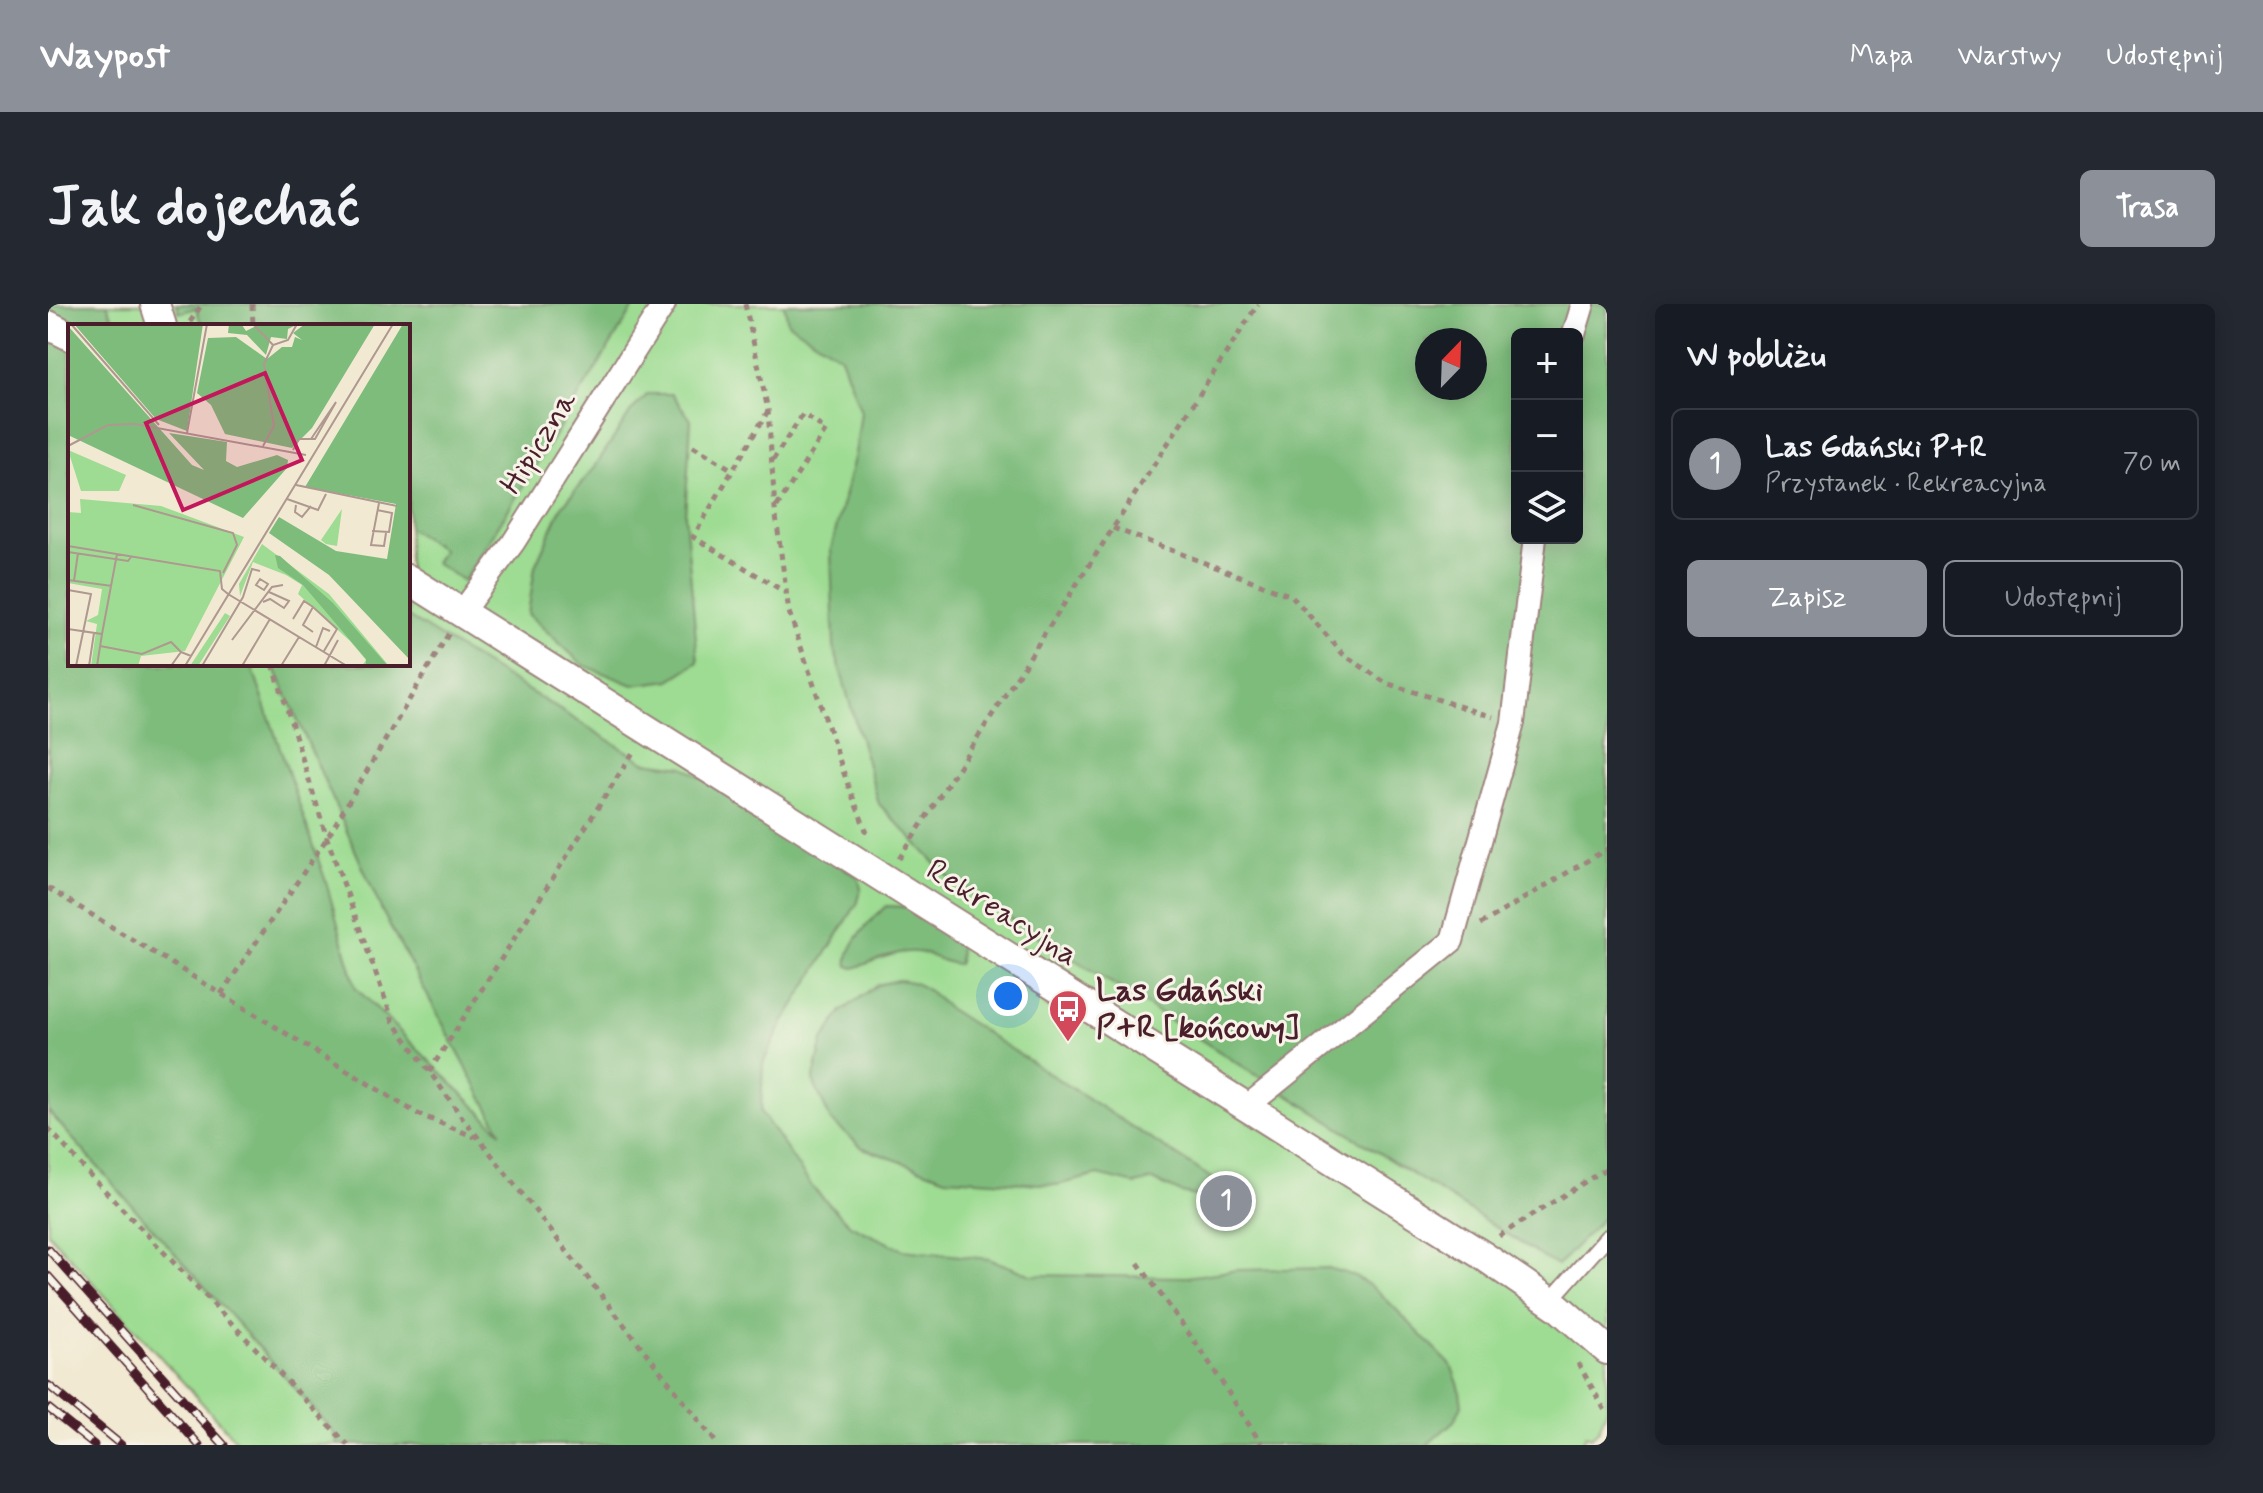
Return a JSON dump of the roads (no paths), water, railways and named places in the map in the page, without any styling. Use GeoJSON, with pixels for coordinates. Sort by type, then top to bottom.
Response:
{"type":"FeatureCollection","features":[{"type":"Feature","properties":{"kind":"street"},"geometry":{"type":"LineString","coordinates":[[155,304],[161,324]]}},
{"type":"Feature","properties":{"kind":"street","name":"Hipiczna"},"geometry":{"type":"LineString","coordinates":[[462,612],[513,543],[664,304]]}},
{"type":"Feature","properties":{"kind":"street"},"geometry":{"type":"LineString","coordinates":[[1576,328],[1583,304]]}},
{"type":"Feature","properties":{"kind":"street"},"geometry":{"type":"LineString","coordinates":[[48,325],[68,335]]}},
{"type":"Feature","properties":{"kind":"street"},"geometry":{"type":"LineString","coordinates":[[1245,1108],[1452,941],[1513,723],[1534,544]]}},
{"type":"Feature","properties":{"kind":"street","name":"Rekreacyjna"},"geometry":{"type":"LineString","coordinates":[[410,580],[1470,1247],[1554,1304],[1607,1350]]}},
{"type":"Feature","properties":{"kind":"street","name":"Rekreacyjna"},"geometry":{"type":"LineString","coordinates":[[1554,1304],[1607,1327]]}},
{"type":"Feature","properties":{"kind":"lane"},"geometry":{"type":"LineString","coordinates":[[1554,1304],[1607,1237]]}},
{"type":"Feature","properties":{"kind":"railway"},"geometry":{"type":"LineString","coordinates":[[48,1249],[224,1445]]}},
{"type":"Feature","properties":{"kind":"railway"},"geometry":{"type":"LineString","coordinates":[[48,1276],[199,1445]]}},
{"type":"Feature","properties":{"kind":"railway"},"geometry":{"type":"LineString","coordinates":[[48,1385],[121,1445]]}},
{"type":"Feature","properties":{"kind":"railway"},"geometry":{"type":"LineString","coordinates":[[48,1408],[94,1445]]}},
{"type":"Feature","properties":{"kind":"place","name":"Las Gdański P+R [końcowy]"},"geometry":{"type":"Point","coordinates":[1068,1043]}},
{"type":"Feature","properties":{"kind":"place","name":"Las Gdański P+R"},"geometry":{"type":"Point","coordinates":[1226,1201]}}]}
